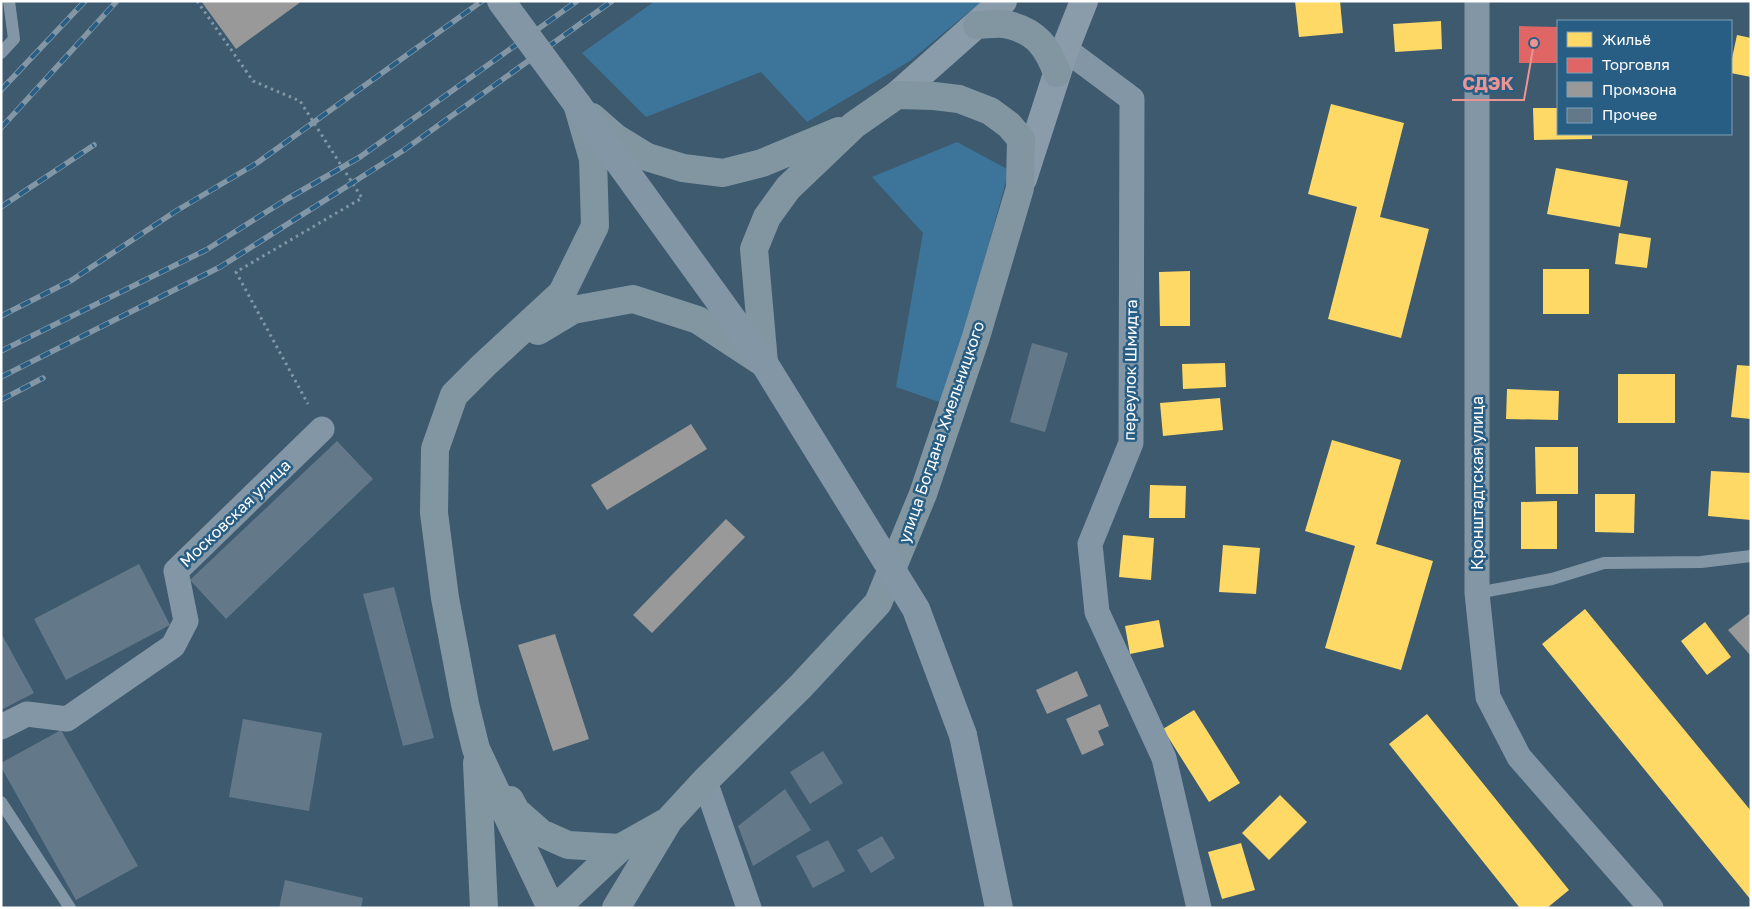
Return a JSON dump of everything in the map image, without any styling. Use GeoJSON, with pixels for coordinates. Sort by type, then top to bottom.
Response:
{"type":"FeatureCollection","features":[{"type":"Feature","properties":{"kind":"highway"},"geometry":{"type":"LineString","coordinates":[[501,1],[764,363],[916,609],[963,735],[999,908]]}},
{"type":"Feature","properties":{"kind":"main road"},"geometry":{"type":"LineString","coordinates":[[764,363],[754,249],[767,217],[788,188],[854,125],[897,95],[1003,1]]}},
{"type":"Feature","properties":{"kind":"main road","name":"улица Богдана Хмельницкого"},"geometry":{"type":"LineString","coordinates":[[669,820],[705,781],[801,686],[878,602],[923,494],[976,337],[1020,188],[1061,61],[1084,1]]}},
{"type":"Feature","properties":{"kind":"main road"},"geometry":{"type":"LineString","coordinates":[[977,25],[1008,24],[1034,35],[1050,53],[1061,61]]}},
{"type":"Feature","properties":{"kind":"main road"},"geometry":{"type":"LineString","coordinates":[[897,95],[934,96],[959,100],[990,111],[1009,125],[1021,139],[1020,188]]}},
{"type":"Feature","properties":{"kind":"main road"},"geometry":{"type":"LineString","coordinates":[[577,104],[616,138],[646,157],[683,168],[723,173],[762,163],[854,125]]}},
{"type":"Feature","properties":{"kind":"main road"},"geometry":{"type":"LineString","coordinates":[[484,908],[476,749],[465,704],[445,598],[434,513],[434,449],[454,395],[562,293],[595,226],[593,160],[577,104]]}},
{"type":"Feature","properties":{"kind":"main road"},"geometry":{"type":"LineString","coordinates":[[484,365],[573,310],[633,299],[698,320],[764,363]]}},
{"type":"Feature","properties":{"kind":"main road"},"geometry":{"type":"LineString","coordinates":[[476,749],[516,811],[541,833],[568,844],[620,848]]}},
{"type":"Feature","properties":{"kind":"main road"},"geometry":{"type":"LineString","coordinates":[[476,749],[551,908]]}},
{"type":"Feature","properties":{"kind":"main road"},"geometry":{"type":"LineString","coordinates":[[556,908],[620,848],[669,820]]}},
{"type":"Feature","properties":{"kind":"main road"},"geometry":{"type":"LineString","coordinates":[[616,908],[669,820]]}},
{"type":"Feature","properties":{"kind":"street","name":"Кронштадтская улица"},"geometry":{"type":"LineString","coordinates":[[1477,1],[1477,593],[1488,697],[1520,756],[1651,908]]}},
{"type":"Feature","properties":{"kind":"street","name":"переулок Шмидта"},"geometry":{"type":"LineString","coordinates":[[1061,61],[1132,99],[1131,443],[1090,544],[1097,612],[1164,758],[1199,908]]}},
{"type":"Feature","properties":{"kind":"street","name":"Московская улица"},"geometry":{"type":"LineString","coordinates":[[1,727],[27,714],[67,719],[172,646],[186,621],[176,570],[322,429]]}},
{"type":"Feature","properties":{"kind":"street"},"geometry":{"type":"LineString","coordinates":[[705,781],[749,908]]}},
{"type":"Feature","properties":{"kind":"lane"},"geometry":{"type":"LineString","coordinates":[[1,53],[14,39],[9,1]]}},
{"type":"Feature","properties":{"kind":"lane"},"geometry":{"type":"LineString","coordinates":[[1477,593],[1552,579],[1604,562],[1701,562],[1751,556]]}},
{"type":"Feature","properties":{"kind":"lane"},"geometry":{"type":"LineString","coordinates":[[1,802],[70,908]]}},
{"type":"Feature","properties":{"kind":"path"},"geometry":{"type":"LineString","coordinates":[[198,1],[253,80],[300,101],[362,198],[236,272],[322,429]]}},
{"type":"Feature","properties":{"kind":"shaded area"},"geometry":{"type":"Polygon","coordinates":[[[655,1],[982,1],[910,61],[807,122],[761,72],[646,117],[582,53],[655,1]]]}},
{"type":"Feature","properties":{"kind":"shaded area"},"geometry":{"type":"Polygon","coordinates":[[[957,142],[1009,170],[945,404],[896,387],[923,233],[872,177],[957,142]]]}},
{"type":"Feature","properties":{"kind":"building: Жильё"},"geometry":{"type":"Polygon","coordinates":[[[1295,1],[1340,1],[1343,33],[1299,37],[1295,1]]]}},
{"type":"Feature","properties":{"kind":"building: Жильё"},"geometry":{"type":"Polygon","coordinates":[[[1441,21],[1442,49],[1395,52],[1393,24],[1441,21]]]}},
{"type":"Feature","properties":{"kind":"building: Жильё"},"geometry":{"type":"Polygon","coordinates":[[[1737,35],[1751,38],[1751,77],[1732,73],[1732,58],[1737,35]]]}},
{"type":"Feature","properties":{"kind":"building: Жильё"},"geometry":{"type":"Polygon","coordinates":[[[1331,104],[1404,123],[1380,217],[1429,229],[1401,338],[1328,319],[1357,207],[1308,194],[1331,104]]]}},
{"type":"Feature","properties":{"kind":"building: Жильё"},"geometry":{"type":"Polygon","coordinates":[[[1533,108],[1557,108],[1557,135],[1592,135],[1592,139],[1534,140],[1533,108]]]}},
{"type":"Feature","properties":{"kind":"building: Жильё"},"geometry":{"type":"Polygon","coordinates":[[[1556,168],[1628,181],[1620,227],[1547,214],[1556,168]]]}},
{"type":"Feature","properties":{"kind":"building: Жильё"},"geometry":{"type":"Polygon","coordinates":[[[1619,233],[1651,238],[1647,268],[1615,264],[1619,233]]]}},
{"type":"Feature","properties":{"kind":"building: Жильё"},"geometry":{"type":"Polygon","coordinates":[[[1543,269],[1589,269],[1589,314],[1543,314],[1543,269]]]}},
{"type":"Feature","properties":{"kind":"building: Жильё"},"geometry":{"type":"Polygon","coordinates":[[[1190,271],[1190,326],[1160,326],[1159,272],[1190,271]]]}},
{"type":"Feature","properties":{"kind":"building: Жильё"},"geometry":{"type":"Polygon","coordinates":[[[1225,363],[1226,387],[1183,389],[1182,364],[1225,363]]]}},
{"type":"Feature","properties":{"kind":"building: Жильё"},"geometry":{"type":"Polygon","coordinates":[[[1737,365],[1751,366],[1751,419],[1731,417],[1737,365]]]}},
{"type":"Feature","properties":{"kind":"building: Жильё"},"geometry":{"type":"Polygon","coordinates":[[[1618,374],[1675,374],[1675,423],[1618,423],[1618,374]]]}},
{"type":"Feature","properties":{"kind":"building: Жильё"},"geometry":{"type":"Polygon","coordinates":[[[1507,389],[1559,391],[1558,420],[1506,419],[1507,389]]]}},
{"type":"Feature","properties":{"kind":"building: Жильё"},"geometry":{"type":"Polygon","coordinates":[[[1220,398],[1223,430],[1163,436],[1160,403],[1220,398]]]}},
{"type":"Feature","properties":{"kind":"building: Жильё"},"geometry":{"type":"Polygon","coordinates":[[[1332,440],[1401,460],[1376,544],[1433,561],[1401,670],[1325,648],[1355,546],[1305,531],[1332,440]]]}},
{"type":"Feature","properties":{"kind":"building: Жильё"},"geometry":{"type":"Polygon","coordinates":[[[1535,447],[1578,447],[1578,494],[1536,494],[1535,447]]]}},
{"type":"Feature","properties":{"kind":"building: Жильё"},"geometry":{"type":"Polygon","coordinates":[[[1711,471],[1751,473],[1751,520],[1708,516],[1711,471]]]}},
{"type":"Feature","properties":{"kind":"building: Жильё"},"geometry":{"type":"Polygon","coordinates":[[[1150,485],[1186,486],[1185,518],[1149,518],[1150,485]]]}},
{"type":"Feature","properties":{"kind":"building: Жильё"},"geometry":{"type":"Polygon","coordinates":[[[1595,494],[1635,494],[1634,533],[1595,532],[1595,494]]]}},
{"type":"Feature","properties":{"kind":"building: Жильё"},"geometry":{"type":"Polygon","coordinates":[[[1557,501],[1557,549],[1521,549],[1521,502],[1557,501]]]}},
{"type":"Feature","properties":{"kind":"building: Жильё"},"geometry":{"type":"Polygon","coordinates":[[[1123,535],[1154,538],[1151,580],[1119,577],[1123,535]]]}},
{"type":"Feature","properties":{"kind":"building: Жильё"},"geometry":{"type":"Polygon","coordinates":[[[1223,545],[1260,548],[1256,594],[1219,592],[1223,545]]]}},
{"type":"Feature","properties":{"kind":"building: Жильё"},"geometry":{"type":"Polygon","coordinates":[[[1585,609],[1751,811],[1751,900],[1542,644],[1585,609]]]}},
{"type":"Feature","properties":{"kind":"building: Жильё"},"geometry":{"type":"Polygon","coordinates":[[[1159,620],[1164,647],[1130,654],[1125,626],[1159,620]]]}},
{"type":"Feature","properties":{"kind":"building: Жильё"},"geometry":{"type":"Polygon","coordinates":[[[1705,622],[1731,657],[1707,675],[1681,641],[1705,622]]]}},
{"type":"Feature","properties":{"kind":"building: Жильё"},"geometry":{"type":"Polygon","coordinates":[[[1194,710],[1240,783],[1209,802],[1163,729],[1194,710]]]}},
{"type":"Feature","properties":{"kind":"building: Жильё"},"geometry":{"type":"Polygon","coordinates":[[[1427,714],[1569,890],[1547,908],[1520,908],[1389,744],[1427,714]]]}},
{"type":"Feature","properties":{"kind":"building: Жильё"},"geometry":{"type":"Polygon","coordinates":[[[1280,795],[1307,822],[1269,860],[1242,833],[1280,795]]]}},
{"type":"Feature","properties":{"kind":"building: Жильё"},"geometry":{"type":"Polygon","coordinates":[[[1241,843],[1255,890],[1222,899],[1208,852],[1241,843]]]}},
{"type":"Feature","properties":{"kind":"building: Торговля"},"geometry":{"type":"Polygon","coordinates":[[[1519,26],[1557,27],[1557,63],[1519,63],[1519,26]]]}},
{"type":"Feature","properties":{"kind":"building: Промзона"},"geometry":{"type":"Polygon","coordinates":[[[201,1],[302,1],[236,49],[201,1]]]}},
{"type":"Feature","properties":{"kind":"building: Промзона"},"geometry":{"type":"Polygon","coordinates":[[[691,424],[707,449],[607,510],[591,485],[691,424]]]}},
{"type":"Feature","properties":{"kind":"building: Промзона"},"geometry":{"type":"Polygon","coordinates":[[[726,519],[745,537],[652,633],[633,615],[726,519]]]}},
{"type":"Feature","properties":{"kind":"building: Промзона"},"geometry":{"type":"Polygon","coordinates":[[[1749,614],[1751,615],[1751,656],[1728,630],[1749,614]]]}},
{"type":"Feature","properties":{"kind":"building: Промзона"},"geometry":{"type":"Polygon","coordinates":[[[555,634],[589,739],[553,751],[518,645],[555,634]]]}},
{"type":"Feature","properties":{"kind":"building: Промзона"},"geometry":{"type":"Polygon","coordinates":[[[1077,671],[1088,696],[1047,714],[1036,690],[1077,671]]]}},
{"type":"Feature","properties":{"kind":"building: Промзона"},"geometry":{"type":"Polygon","coordinates":[[[1100,704],[1109,726],[1098,731],[1104,745],[1082,755],[1066,719],[1100,704]]]}},
{"type":"Feature","properties":{"kind":"building: Прочее"},"geometry":{"type":"Polygon","coordinates":[[[1032,343],[1068,353],[1045,432],[1010,422],[1032,343]]]}},
{"type":"Feature","properties":{"kind":"building: Прочее"},"geometry":{"type":"Polygon","coordinates":[[[337,441],[373,479],[226,619],[190,580],[337,441]]]}},
{"type":"Feature","properties":{"kind":"building: Прочее"},"geometry":{"type":"Polygon","coordinates":[[[139,564],[170,625],[66,680],[34,619],[139,564]]]}},
{"type":"Feature","properties":{"kind":"building: Прочее"},"geometry":{"type":"Polygon","coordinates":[[[394,587],[434,738],[403,746],[363,594],[394,587]]]}},
{"type":"Feature","properties":{"kind":"building: Прочее"},"geometry":{"type":"Polygon","coordinates":[[[1,633],[34,693],[1,710],[1,633]]]}},
{"type":"Feature","properties":{"kind":"building: Прочее"},"geometry":{"type":"Polygon","coordinates":[[[243,719],[322,733],[309,811],[229,797],[243,719]]]}},
{"type":"Feature","properties":{"kind":"building: Прочее"},"geometry":{"type":"Polygon","coordinates":[[[61,730],[138,866],[76,900],[1,767],[1,763],[61,730]]]}},
{"type":"Feature","properties":{"kind":"building: Прочее"},"geometry":{"type":"Polygon","coordinates":[[[823,751],[843,783],[810,804],[790,772],[823,751]]]}},
{"type":"Feature","properties":{"kind":"building: Прочее"},"geometry":{"type":"Polygon","coordinates":[[[785,789],[811,830],[753,866],[738,826],[785,789]]]}},
{"type":"Feature","properties":{"kind":"building: Прочее"},"geometry":{"type":"Polygon","coordinates":[[[882,836],[895,858],[871,873],[857,850],[882,836]]]}},
{"type":"Feature","properties":{"kind":"building: Прочее"},"geometry":{"type":"Polygon","coordinates":[[[828,840],[845,871],[813,888],[796,856],[828,840]]]}},
{"type":"Feature","properties":{"kind":"building: Прочее"},"geometry":{"type":"Polygon","coordinates":[[[285,880],[363,898],[361,908],[279,908],[285,880]]]}},
{"type":"Feature","properties":{"kind":"railway"},"geometry":{"type":"LineString","coordinates":[[1,90],[85,1]]}},
{"type":"Feature","properties":{"kind":"railway"},"geometry":{"type":"LineString","coordinates":[[1,128],[117,1]]}},
{"type":"Feature","properties":{"kind":"railway"},"geometry":{"type":"LineString","coordinates":[[1,316],[72,280],[176,211],[257,163],[482,1]]}},
{"type":"Feature","properties":{"kind":"railway"},"geometry":{"type":"LineString","coordinates":[[1,351],[206,250],[287,199],[360,157],[577,1]]}},
{"type":"Feature","properties":{"kind":"railway"},"geometry":{"type":"LineString","coordinates":[[1,377],[220,267],[404,150],[612,1]]}},
{"type":"Feature","properties":{"kind":"railway"},"geometry":{"type":"LineString","coordinates":[[1,207],[94,145]]}},
{"type":"Feature","properties":{"kind":"railway"},"geometry":{"type":"LineString","coordinates":[[1,400],[43,378]]}},
{"type":"Feature","properties":{"kind":"place","name":"СДЭК"},"geometry":{"type":"Point","coordinates":[1534,43]}}]}
